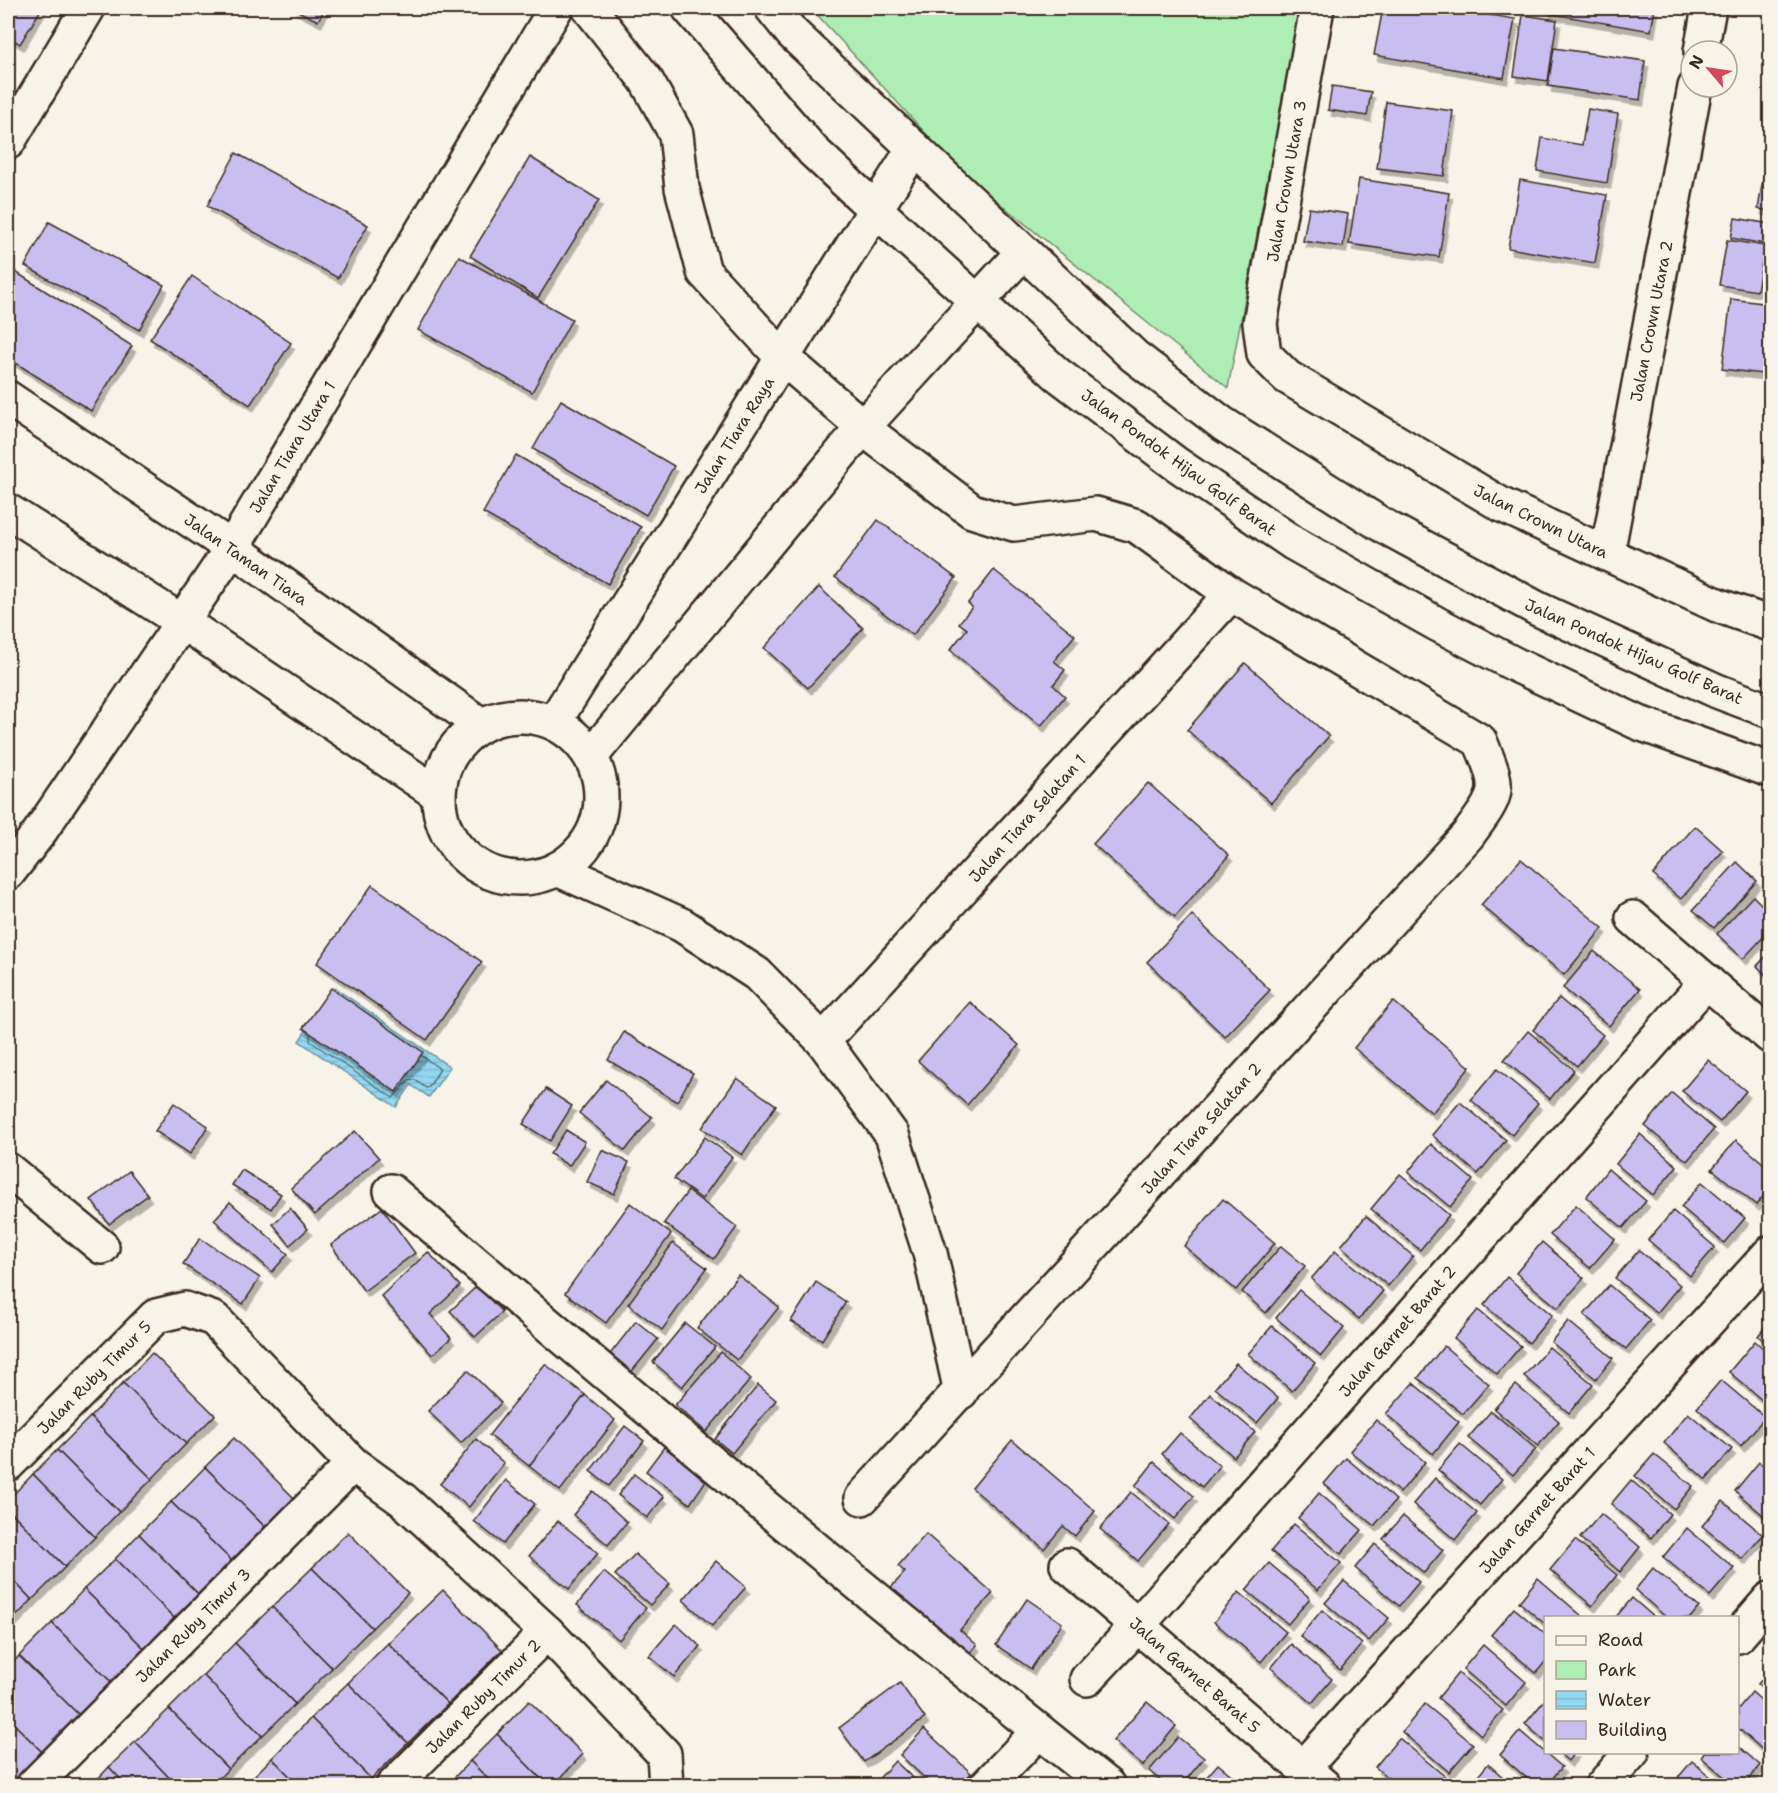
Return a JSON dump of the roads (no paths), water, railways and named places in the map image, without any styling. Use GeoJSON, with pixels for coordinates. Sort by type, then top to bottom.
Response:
{"type":"FeatureCollection","features":[{"type":"Feature","properties":{"kind":"street"},"geometry":{"type":"LineString","coordinates":[[8,142],[88,8]]}},
{"type":"Feature","properties":{"kind":"street","name":"Jalan Tiara Utara 1"},"geometry":{"type":"LineString","coordinates":[[8,873],[39,833],[232,548],[556,8]]}},
{"type":"Feature","properties":{"kind":"street"},"geometry":{"type":"LineString","coordinates":[[589,8],[646,80],[676,134],[682,188],[704,272],[782,357],[863,427],[972,511],[1014,524],[1096,514],[1137,526],[1231,594]]}},
{"type":"Feature","properties":{"kind":"street","name":"Jalan Pondok Hijau Golf Barat"},"geometry":{"type":"LineString","coordinates":[[689,8],[813,151],[1057,374],[1175,463],[1293,543],[1437,624],[1518,666],[1640,723],[1770,770]]}},
{"type":"Feature","properties":{"kind":"street","name":"Jalan Pondok Hijau Golf Barat"},"geometry":{"type":"LineString","coordinates":[[772,8],[792,33],[1134,356],[1214,418],[1382,525],[1538,609],[1717,691],[1770,711]]}},
{"type":"Feature","properties":{"kind":"street","name":"Jalan Crown Utara 3"},"geometry":{"type":"LineString","coordinates":[[1264,354],[1260,323],[1317,8]]}},
{"type":"Feature","properties":{"kind":"street"},"geometry":{"type":"LineString","coordinates":[[1703,39],[1709,8]]}},
{"type":"Feature","properties":{"kind":"street","name":"Jalan Crown Utara 2"},"geometry":{"type":"LineString","coordinates":[[1607,554],[1693,99]]}},
{"type":"Feature","properties":{"kind":"street","name":"Jalan Tiara Raya"},"geometry":{"type":"LineString","coordinates":[[554,722],[914,148]]}},
{"type":"Feature","properties":{"kind":"street"},"geometry":{"type":"LineString","coordinates":[[591,756],[863,427],[978,304],[1023,252]]}},
{"type":"Feature","properties":{"kind":"street","name":"Jalan Crown Utara"},"geometry":{"type":"LineString","coordinates":[[1264,354],[1287,377],[1502,505],[1717,605],[1770,624]]}},
{"type":"Feature","properties":{"kind":"street","name":"Jalan Taman Tiara"},"geometry":{"type":"LineString","coordinates":[[8,398],[232,548],[481,725]]}},
{"type":"Feature","properties":{"kind":"street"},"geometry":{"type":"LineString","coordinates":[[8,511],[181,621],[438,794]]}},
{"type":"Feature","properties":{"kind":"street","name":"Jalan Tiara Selatan 2"},"geometry":{"type":"LineString","coordinates":[[862,1498],[1468,835],[1489,807],[1495,792],[1494,774],[1480,741],[1231,594]]}},
{"type":"Feature","properties":{"kind":"street","name":"Jalan Tiara Selatan 1"},"geometry":{"type":"LineString","coordinates":[[823,1041],[1231,594]]}},
{"type":"Feature","properties":{"kind":"street"},"geometry":{"type":"LineString","coordinates":[[529,716],[554,722],[575,736],[591,756],[599,779],[601,804],[595,829],[579,853],[557,869],[530,878],[502,877],[476,866],[455,847],[442,822],[438,794],[444,767],[459,743],[481,725],[504,717],[529,716]]}},
{"type":"Feature","properties":{"kind":"street"},"geometry":{"type":"LineString","coordinates":[[557,869],[682,925],[757,974],[823,1041],[892,1135],[930,1253],[960,1392]]}},
{"type":"Feature","properties":{"kind":"street"},"geometry":{"type":"LineString","coordinates":[[1633,918],[1770,1036]]}},
{"type":"Feature","properties":{"kind":"street","name":"Jalan Garnet Barat 2"},"geometry":{"type":"LineString","coordinates":[[1087,1679],[1137,1626],[1707,981]]}},
{"type":"Feature","properties":{"kind":"street"},"geometry":{"type":"LineString","coordinates":[[8,1170],[102,1248]]}},
{"type":"Feature","properties":{"kind":"street"},"geometry":{"type":"LineString","coordinates":[[391,1191],[615,1382],[1039,1731],[1108,1785]]}},
{"type":"Feature","properties":{"kind":"street","name":"Jalan Garnet Barat 1"},"geometry":{"type":"LineString","coordinates":[[1313,1777],[1770,1253]]}},
{"type":"Feature","properties":{"kind":"street","name":"Jalan Ruby Timur 5"},"geometry":{"type":"LineString","coordinates":[[8,1464],[156,1316],[185,1309],[214,1319],[352,1464]]}},
{"type":"Feature","properties":{"kind":"street"},"geometry":{"type":"LineString","coordinates":[[352,1464],[403,1500],[547,1632],[664,1754],[666,1785]]}},
{"type":"Feature","properties":{"kind":"street","name":"Jalan Ruby Timur 3"},"geometry":{"type":"LineString","coordinates":[[33,1785],[352,1464]]}},
{"type":"Feature","properties":{"kind":"street","name":"Jalan Garnet Barat 5"},"geometry":{"type":"LineString","coordinates":[[1066,1565],[1313,1777]]}},
{"type":"Feature","properties":{"kind":"street"},"geometry":{"type":"LineString","coordinates":[[1739,1634],[1770,1599]]}},
{"type":"Feature","properties":{"kind":"street","name":"Jalan Ruby Timur 2"},"geometry":{"type":"LineString","coordinates":[[393,1785],[547,1632]]}},
{"type":"Feature","properties":{"kind":"street"},"geometry":{"type":"LineString","coordinates":[[986,1785],[1039,1731]]}},
{"type":"Feature","properties":{"kind":"street"},"geometry":{"type":"LineString","coordinates":[[1602,1785],[1630,1754]]}},
{"type":"Feature","properties":{"kind":"water"},"geometry":{"type":"Polygon","coordinates":[[[335,988],[450,1067],[429,1097],[411,1085],[396,1107],[299,1041],[335,988]]]}}]}
